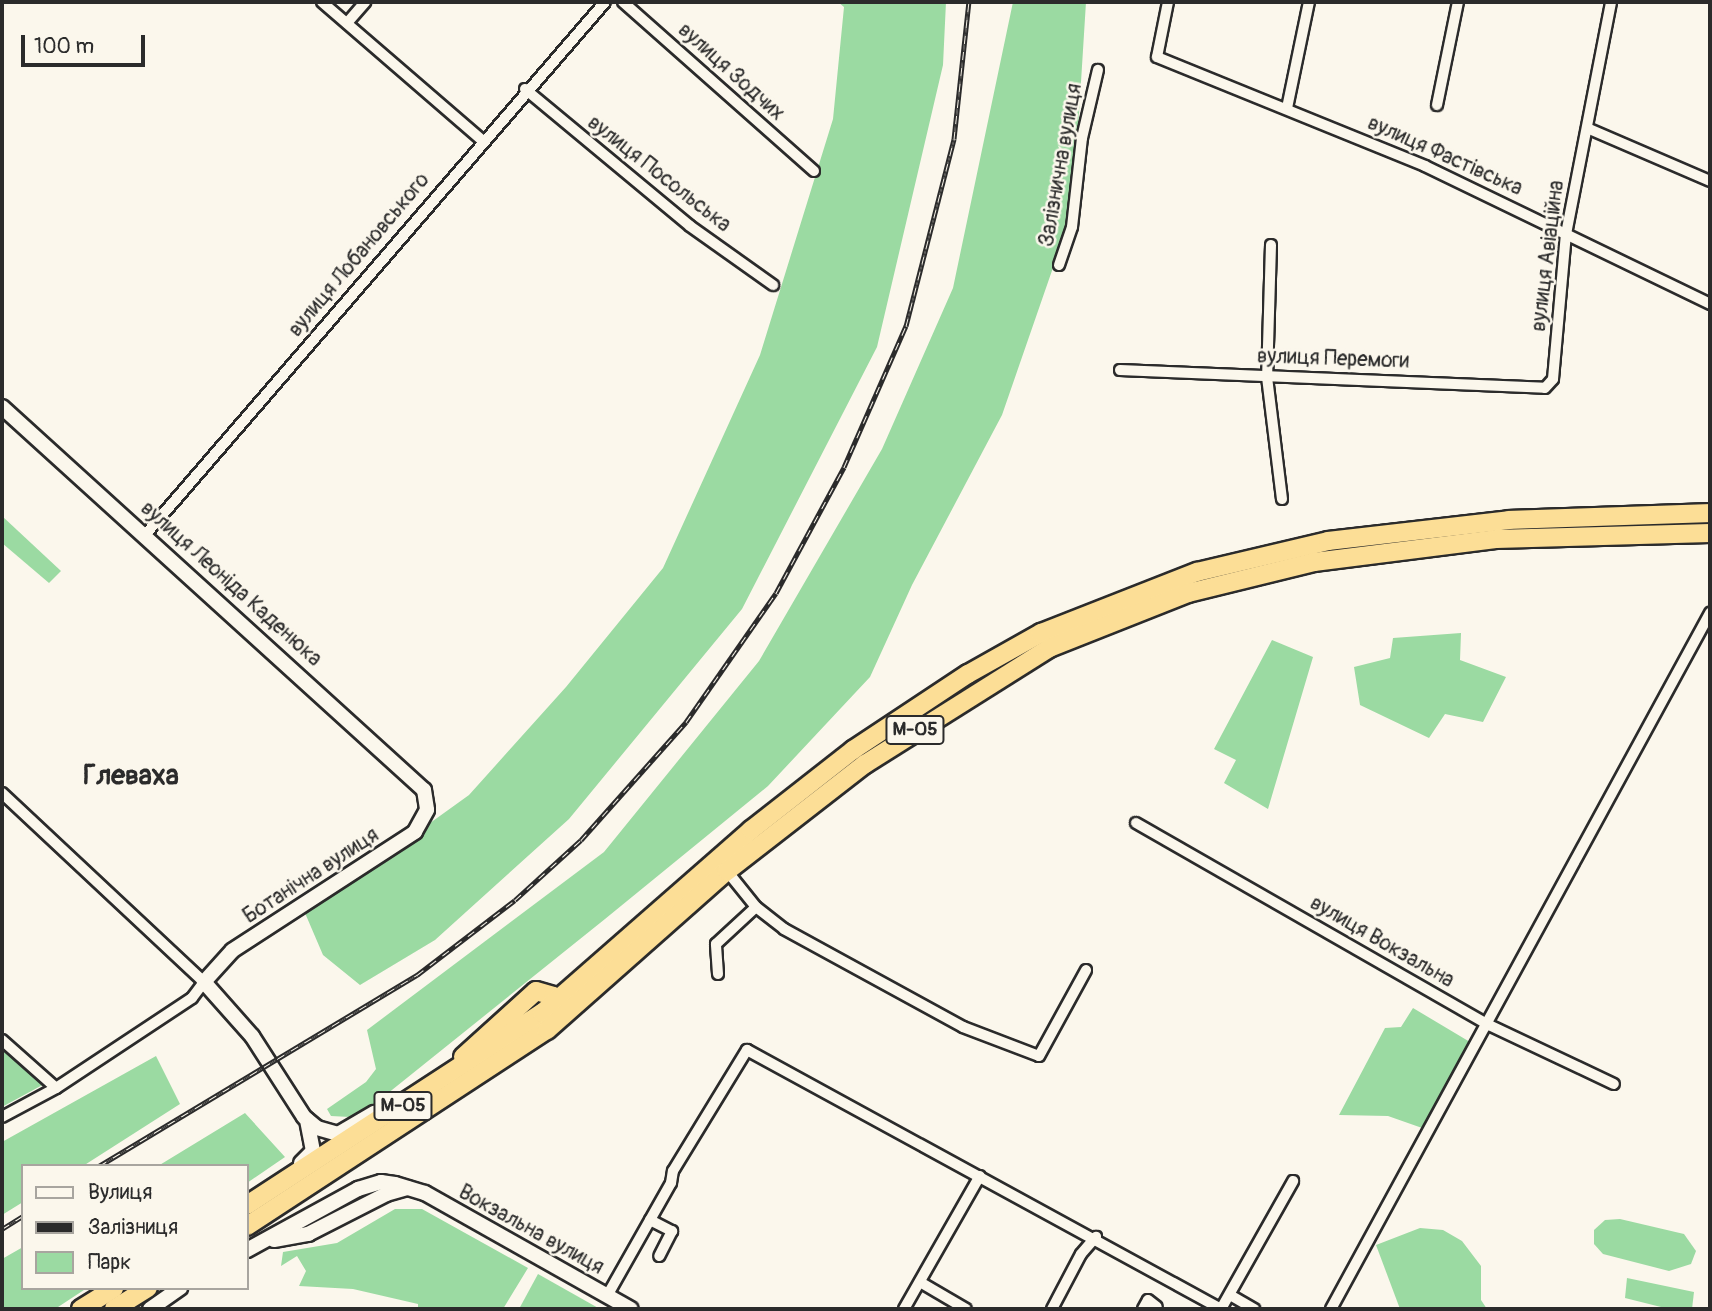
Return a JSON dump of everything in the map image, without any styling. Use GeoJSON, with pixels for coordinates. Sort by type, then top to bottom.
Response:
{"type":"FeatureCollection","features":[{"type":"Feature","properties":{"kind":"highway","name":"М-05"},"geometry":{"type":"LineString","coordinates":[[556,1001],[751,830],[853,750],[977,668],[1092,609],[1252,557],[1392,531],[1509,520],[1710,513]]}},
{"type":"Feature","properties":{"kind":"highway","name":"М-05"},"geometry":{"type":"LineString","coordinates":[[248,1225],[555,1024],[727,871],[865,764],[976,690],[1049,648],[1135,610],[1245,577],[1381,551],[1496,539],[1710,533]]}},
{"type":"Feature","properties":{"kind":"highway"},"geometry":{"type":"LineString","coordinates":[[433,1087],[524,998],[545,992],[556,1001],[555,1024]]}},
{"type":"Feature","properties":{"kind":"highway","name":"М-05"},"geometry":{"type":"LineString","coordinates":[[248,1204],[433,1087]]}},
{"type":"Feature","properties":{"kind":"highway"},"geometry":{"type":"LineString","coordinates":[[81,1309],[111,1290]]}},
{"type":"Feature","properties":{"kind":"highway"},"geometry":{"type":"LineString","coordinates":[[114,1309],[145,1290]]}},
{"type":"Feature","properties":{"kind":"street"},"geometry":{"type":"LineString","coordinates":[[322,2],[482,140]]}},
{"type":"Feature","properties":{"kind":"street"},"geometry":{"type":"LineString","coordinates":[[347,23],[365,2]]}},
{"type":"Feature","properties":{"kind":"street","name":"вулиця Лобановського"},"geometry":{"type":"LineString","coordinates":[[145,535],[525,89],[605,2]]}},
{"type":"Feature","properties":{"kind":"street","name":"вулиця Зодчих"},"geometry":{"type":"LineString","coordinates":[[623,2],[814,171]]}},
{"type":"Feature","properties":{"kind":"street","name":"вулиця Фастівська"},"geometry":{"type":"LineString","coordinates":[[1168,2],[1157,57],[1425,166],[1710,304]]}},
{"type":"Feature","properties":{"kind":"street"},"geometry":{"type":"LineString","coordinates":[[1287,108],[1309,2]]}},
{"type":"Feature","properties":{"kind":"street"},"geometry":{"type":"LineString","coordinates":[[1437,105],[1458,2]]}},
{"type":"Feature","properties":{"kind":"street","name":"вулиця Авіаційна"},"geometry":{"type":"LineString","coordinates":[[1545,388],[1553,379],[1566,234],[1611,2]]}},
{"type":"Feature","properties":{"kind":"street","name":"Залізнична вулиця"},"geometry":{"type":"LineString","coordinates":[[1059,265],[1072,227],[1082,138],[1098,70]]}},
{"type":"Feature","properties":{"kind":"street","name":"вулиця Посольська"},"geometry":{"type":"LineString","coordinates":[[525,89],[690,226],[774,285]]}},
{"type":"Feature","properties":{"kind":"street"},"geometry":{"type":"LineString","coordinates":[[1587,128],[1710,181]]}},
{"type":"Feature","properties":{"kind":"street"},"geometry":{"type":"LineString","coordinates":[[1270,245],[1267,377],[1282,499]]}},
{"type":"Feature","properties":{"kind":"street","name":"вулиця Перемоги"},"geometry":{"type":"LineString","coordinates":[[1120,370],[1545,388]]}},
{"type":"Feature","properties":{"kind":"street","name":"вулиця Леоніда Каденюка"},"geometry":{"type":"LineString","coordinates":[[2,407],[418,781],[426,797]]}},
{"type":"Feature","properties":{"kind":"street"},"geometry":{"type":"LineString","coordinates":[[1331,1309],[1489,1025],[1710,613]]}},
{"type":"Feature","properties":{"kind":"street"},"geometry":{"type":"LineString","coordinates":[[2,793],[204,982],[252,1036],[307,1118],[324,1132],[338,1134],[433,1087]]}},
{"type":"Feature","properties":{"kind":"street","name":"Ботанічна вулиця"},"geometry":{"type":"LineString","coordinates":[[2,1117],[56,1088],[192,998],[232,951],[415,832],[427,810],[426,797]]}},
{"type":"Feature","properties":{"kind":"street","name":"вулиця Вокзальна"},"geometry":{"type":"LineString","coordinates":[[1136,823],[1489,1025],[1614,1084]]}},
{"type":"Feature","properties":{"kind":"street"},"geometry":{"type":"LineString","coordinates":[[727,871],[756,907],[784,929],[894,993],[963,1027],[1039,1056],[1086,970]]}},
{"type":"Feature","properties":{"kind":"street"},"geometry":{"type":"LineString","coordinates":[[718,974],[716,944],[756,907]]}},
{"type":"Feature","properties":{"kind":"street"},"geometry":{"type":"LineString","coordinates":[[2,1040],[56,1088]]}},
{"type":"Feature","properties":{"kind":"street"},"geometry":{"type":"LineString","coordinates":[[607,1296],[650,1220],[673,1171],[747,1050],[1096,1237],[1221,1309],[1234,1301],[1293,1181]]}},
{"type":"Feature","properties":{"kind":"street"},"geometry":{"type":"LineString","coordinates":[[248,1194],[313,1151],[307,1118]]}},
{"type":"Feature","properties":{"kind":"street"},"geometry":{"type":"LineString","coordinates":[[904,1309],[980,1176]]}},
{"type":"Feature","properties":{"kind":"street"},"geometry":{"type":"LineString","coordinates":[[248,1249],[370,1185],[381,1182],[411,1188]]}},
{"type":"Feature","properties":{"kind":"street"},"geometry":{"type":"LineString","coordinates":[[370,1185],[376,1192],[376,1200]]}},
{"type":"Feature","properties":{"kind":"street"},"geometry":{"type":"LineString","coordinates":[[262,1242],[308,1234],[376,1200],[411,1188]]}},
{"type":"Feature","properties":{"kind":"street","name":"Вокзальна вулиця"},"geometry":{"type":"LineString","coordinates":[[411,1188],[631,1309]]}},
{"type":"Feature","properties":{"kind":"street"},"geometry":{"type":"LineString","coordinates":[[330,1205],[335,1222]]}},
{"type":"Feature","properties":{"kind":"street"},"geometry":{"type":"LineString","coordinates":[[650,1220],[672,1231],[659,1256]]}},
{"type":"Feature","properties":{"kind":"street"},"geometry":{"type":"LineString","coordinates":[[1054,1309],[1081,1254],[1096,1237]]}},
{"type":"Feature","properties":{"kind":"street"},"geometry":{"type":"LineString","coordinates":[[920,1282],[966,1309]]}},
{"type":"Feature","properties":{"kind":"street"},"geometry":{"type":"LineString","coordinates":[[150,1309],[177,1290]]}},
{"type":"Feature","properties":{"kind":"street"},"geometry":{"type":"LineString","coordinates":[[1143,1309],[1148,1300],[1157,1307]]}},
{"type":"Feature","properties":{"kind":"street"},"geometry":{"type":"LineString","coordinates":[[1234,1301],[1254,1309]]}},
{"type":"Feature","properties":{"kind":"green space"},"geometry":{"type":"Polygon","coordinates":[[[838,2],[946,2],[943,65],[877,347],[742,609],[569,819],[435,940],[360,985],[323,955],[305,913],[469,795],[566,687],[663,568],[760,355],[833,119],[844,7],[838,2]]]}},
{"type":"Feature","properties":{"kind":"green space"},"geometry":{"type":"Polygon","coordinates":[[[1013,2],[1086,2],[1073,210],[1002,415],[912,585],[870,677],[768,786],[605,919],[377,1102],[350,1117],[331,1116],[327,1109],[366,1082],[376,1069],[367,1030],[604,852],[759,661],[882,449],[953,288],[1013,2]]]}},
{"type":"Feature","properties":{"kind":"green space"},"geometry":{"type":"Polygon","coordinates":[[[2,516],[61,571],[49,583],[2,543],[2,516]]]}},
{"type":"Feature","properties":{"kind":"green space"},"geometry":{"type":"Polygon","coordinates":[[[1461,633],[1460,660],[1506,677],[1483,722],[1445,714],[1429,738],[1360,705],[1354,667],[1390,658],[1393,638],[1461,633]]]}},
{"type":"Feature","properties":{"kind":"green space"},"geometry":{"type":"Polygon","coordinates":[[[1272,640],[1313,657],[1268,809],[1224,783],[1236,760],[1214,749],[1272,640]]]}},
{"type":"Feature","properties":{"kind":"green space"},"geometry":{"type":"Polygon","coordinates":[[[1413,1008],[1470,1042],[1425,1129],[1388,1116],[1339,1115],[1385,1028],[1401,1027],[1413,1008]]]}},
{"type":"Feature","properties":{"kind":"green space"},"geometry":{"type":"Polygon","coordinates":[[[2,1042],[48,1082],[2,1107],[2,1042]]]}},
{"type":"Feature","properties":{"kind":"green space"},"geometry":{"type":"Polygon","coordinates":[[[156,1056],[180,1104],[86,1164],[21,1164],[21,1203],[2,1215],[2,1142],[156,1056]]]}},
{"type":"Feature","properties":{"kind":"green space"},"geometry":{"type":"Polygon","coordinates":[[[245,1113],[285,1157],[248,1182],[248,1164],[161,1164],[245,1113]]]}},
{"type":"Feature","properties":{"kind":"green space"},"geometry":{"type":"Polygon","coordinates":[[[395,1209],[422,1209],[528,1268],[503,1309],[418,1309],[418,1304],[353,1289],[299,1286],[306,1271],[297,1256],[281,1266],[283,1252],[337,1243],[395,1209]]]}},
{"type":"Feature","properties":{"kind":"green space"},"geometry":{"type":"Polygon","coordinates":[[[1620,1219],[1684,1234],[1696,1251],[1691,1264],[1669,1271],[1603,1254],[1594,1244],[1594,1230],[1605,1220],[1620,1219]]]}},
{"type":"Feature","properties":{"kind":"green space"},"geometry":{"type":"Polygon","coordinates":[[[1420,1228],[1443,1230],[1462,1241],[1481,1266],[1481,1300],[1487,1309],[1400,1309],[1376,1245],[1420,1228]]]}},
{"type":"Feature","properties":{"kind":"green space"},"geometry":{"type":"Polygon","coordinates":[[[21,1248],[21,1290],[84,1290],[55,1309],[2,1309],[2,1259],[21,1248]]]}},
{"type":"Feature","properties":{"kind":"green space"},"geometry":{"type":"Polygon","coordinates":[[[538,1274],[600,1309],[519,1309],[538,1274]]]}},
{"type":"Feature","properties":{"kind":"green space"},"geometry":{"type":"Polygon","coordinates":[[[1627,1278],[1694,1292],[1692,1309],[1669,1309],[1625,1298],[1627,1278]]]}},
{"type":"Feature","properties":{"kind":"railway"},"geometry":{"type":"LineString","coordinates":[[102,1164],[417,975],[515,900],[581,840],[686,722],[776,593],[844,467],[906,326],[954,139],[969,2]]}},
{"type":"Feature","properties":{"kind":"railway"},"geometry":{"type":"LineString","coordinates":[[2,1229],[21,1217]]}},
{"type":"Feature","properties":{"kind":"district","name":"Глеваха"},"geometry":{"type":"Point","coordinates":[131,776]}}]}
